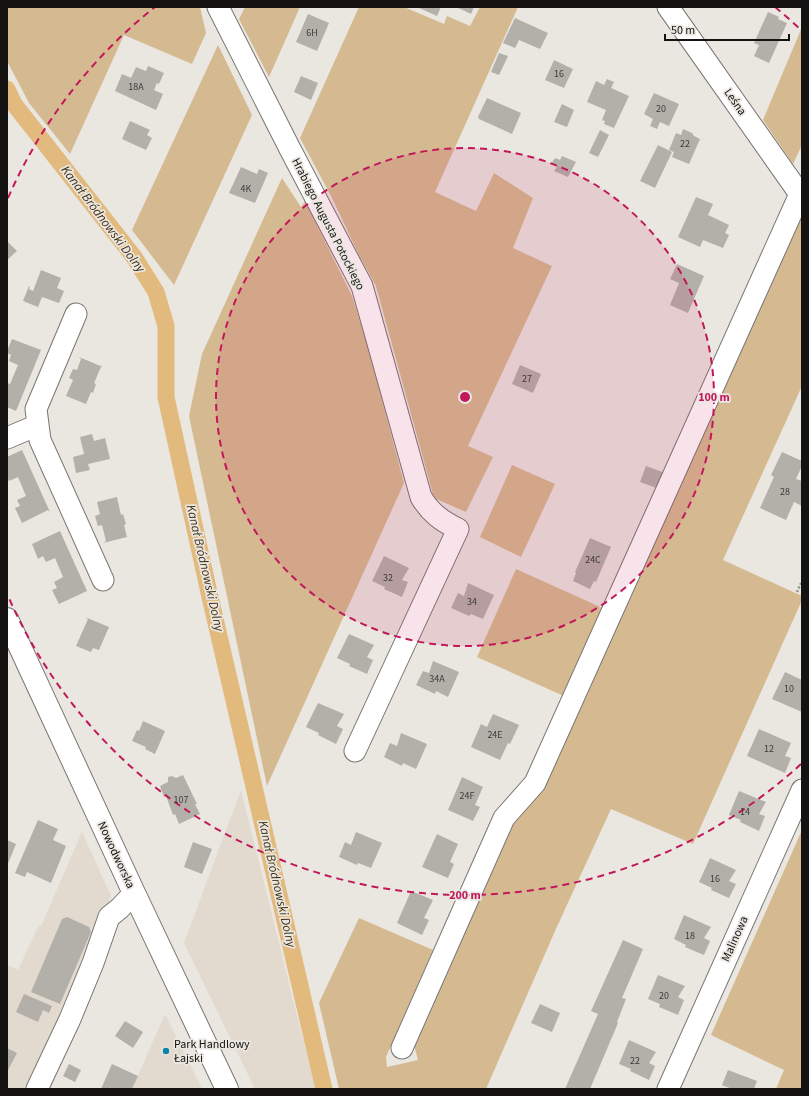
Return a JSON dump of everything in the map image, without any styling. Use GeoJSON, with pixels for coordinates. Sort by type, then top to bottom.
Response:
{"type":"FeatureCollection","features":[{"type":"Feature","properties":{"kind":"main road","name":"Nowodworska"},"geometry":{"type":"LineString","coordinates":[[7,619],[134,893],[228,1089]]}},
{"type":"Feature","properties":{"kind":"street","name":"Hrabiego Augusta Potockiego"},"geometry":{"type":"LineString","coordinates":[[218,7],[362,286],[421,497],[426,506],[435,516],[458,529],[355,751]]}},
{"type":"Feature","properties":{"kind":"street","name":"Leśna"},"geometry":{"type":"LineString","coordinates":[[668,7],[801,195]]}},
{"type":"Feature","properties":{"kind":"street"},"geometry":{"type":"LineString","coordinates":[[402,1048],[504,818],[536,783],[801,195]]}},
{"type":"Feature","properties":{"kind":"street"},"geometry":{"type":"LineString","coordinates":[[76,314],[36,409],[40,440],[103,580]]}},
{"type":"Feature","properties":{"kind":"street"},"geometry":{"type":"LineString","coordinates":[[7,438],[38,425]]}},
{"type":"Feature","properties":{"kind":"street","name":"Malinowa"},"geometry":{"type":"LineString","coordinates":[[668,1089],[802,790]]}},
{"type":"Feature","properties":{"kind":"street"},"geometry":{"type":"LineString","coordinates":[[37,1089],[70,1019],[94,963],[109,917],[134,893]]}},
{"type":"Feature","properties":{"kind":"path"},"geometry":{"type":"LineString","coordinates":[[797,592],[802,581]]}},
{"type":"Feature","properties":{"kind":"shaded area"},"geometry":{"type":"Polygon","coordinates":[[[7,7],[200,7],[206,33],[192,64],[124,35],[70,154],[29,103],[7,61],[7,7]]]}},
{"type":"Feature","properties":{"kind":"shaded area"},"geometry":{"type":"Polygon","coordinates":[[[245,7],[300,7],[269,77],[239,19],[245,7]]]}},
{"type":"Feature","properties":{"kind":"shaded area"},"geometry":{"type":"Polygon","coordinates":[[[359,7],[404,7],[444,24],[447,16],[470,26],[480,7],[518,7],[435,192],[476,211],[494,173],[533,198],[513,248],[552,266],[468,446],[493,457],[466,512],[434,498],[376,286],[300,138],[359,7]]]}},
{"type":"Feature","properties":{"kind":"shaded area"},"geometry":{"type":"Polygon","coordinates":[[[802,27],[802,145],[793,164],[763,120],[802,27]]]}},
{"type":"Feature","properties":{"kind":"shaded area"},"geometry":{"type":"Polygon","coordinates":[[[218,45],[252,115],[174,285],[132,230],[218,45]]]}},
{"type":"Feature","properties":{"kind":"shaded area"},"geometry":{"type":"Polygon","coordinates":[[[282,178],[301,207],[305,201],[352,296],[367,344],[404,483],[267,786],[189,416],[202,354],[282,178]]]}},
{"type":"Feature","properties":{"kind":"shaded area"},"geometry":{"type":"Polygon","coordinates":[[[802,212],[802,386],[723,560],[802,596],[802,600],[693,844],[611,809],[555,931],[486,1089],[339,1089],[319,1003],[359,918],[433,950],[386,1057],[387,1067],[418,1060],[414,1045],[476,896],[802,212]]]}},
{"type":"Feature","properties":{"kind":"shaded area"},"geometry":{"type":"Polygon","coordinates":[[[512,465],[555,484],[521,557],[480,537],[512,465]]]}},
{"type":"Feature","properties":{"kind":"shaded area"},"geometry":{"type":"Polygon","coordinates":[[[516,569],[607,610],[566,697],[477,657],[516,569]]]}},
{"type":"Feature","properties":{"kind":"shaded area"},"geometry":{"type":"Polygon","coordinates":[[[241,790],[316,1089],[255,1089],[184,943],[241,790]]]}},
{"type":"Feature","properties":{"kind":"shaded area"},"geometry":{"type":"Polygon","coordinates":[[[802,830],[802,1089],[776,1089],[784,1070],[711,1035],[802,830]]]}},
{"type":"Feature","properties":{"kind":"shaded area"},"geometry":{"type":"Polygon","coordinates":[[[82,832],[111,896],[27,1089],[7,1089],[7,965],[18,970],[39,925],[41,926],[82,832]]]}},
{"type":"Feature","properties":{"kind":"shaded area","name":"Park Handlowy Łajski"},"geometry":{"type":"Polygon","coordinates":[[[165,1014],[202,1089],[132,1089],[165,1014]]]}},
{"type":"Feature","properties":{"kind":"building"},"geometry":{"type":"Polygon","coordinates":[[[417,7],[441,7],[437,16],[417,7]]]}},
{"type":"Feature","properties":{"kind":"building"},"geometry":{"type":"Polygon","coordinates":[[[456,7],[474,7],[471,14],[456,7]]]}},
{"type":"Feature","properties":{"kind":"building"},"geometry":{"type":"Polygon","coordinates":[[[768,12],[787,23],[769,63],[754,56],[759,45],[754,43],[768,12]]]}},
{"type":"Feature","properties":{"kind":"building"},"geometry":{"type":"Polygon","coordinates":[[[308,14],[329,23],[317,51],[296,42],[308,14]]]}},
{"type":"Feature","properties":{"kind":"building"},"geometry":{"type":"Polygon","coordinates":[[[515,18],[548,33],[540,49],[519,40],[515,48],[503,43],[515,18]]]}},
{"type":"Feature","properties":{"kind":"building"},"geometry":{"type":"Polygon","coordinates":[[[499,53],[508,56],[499,75],[491,72],[499,53]]]}},
{"type":"Feature","properties":{"kind":"building"},"geometry":{"type":"Polygon","coordinates":[[[554,60],[573,69],[564,88],[545,80],[554,60]]]}},
{"type":"Feature","properties":{"kind":"building"},"geometry":{"type":"Polygon","coordinates":[[[148,66],[164,73],[159,84],[157,83],[154,90],[163,94],[156,110],[115,91],[122,74],[131,78],[136,67],[146,71],[148,66]]]}},
{"type":"Feature","properties":{"kind":"building"},"geometry":{"type":"Polygon","coordinates":[[[301,76],[318,83],[311,100],[294,92],[301,76]]]}},
{"type":"Feature","properties":{"kind":"building"},"geometry":{"type":"Polygon","coordinates":[[[607,79],[614,82],[611,88],[629,96],[614,128],[604,124],[605,121],[602,120],[606,110],[587,102],[596,81],[604,85],[607,79]]]}},
{"type":"Feature","properties":{"kind":"building"},"geometry":{"type":"Polygon","coordinates":[[[654,93],[679,104],[669,126],[660,122],[657,129],[650,126],[653,119],[644,114],[654,93]]]}},
{"type":"Feature","properties":{"kind":"building"},"geometry":{"type":"Polygon","coordinates":[[[487,98],[521,113],[512,134],[479,119],[478,117],[487,98]]]}},
{"type":"Feature","properties":{"kind":"building"},"geometry":{"type":"Polygon","coordinates":[[[562,104],[574,110],[567,127],[554,122],[562,104]]]}},
{"type":"Feature","properties":{"kind":"building"},"geometry":{"type":"Polygon","coordinates":[[[130,121],[150,130],[147,135],[152,138],[146,150],[122,139],[130,121]]]}},
{"type":"Feature","properties":{"kind":"building"},"geometry":{"type":"Polygon","coordinates":[[[683,129],[700,139],[689,164],[672,157],[674,152],[669,150],[676,133],[681,135],[683,129]]]}},
{"type":"Feature","properties":{"kind":"building"},"geometry":{"type":"Polygon","coordinates":[[[600,130],[609,135],[598,157],[589,153],[600,130]]]}},
{"type":"Feature","properties":{"kind":"building"},"geometry":{"type":"Polygon","coordinates":[[[658,145],[672,152],[655,188],[640,181],[658,145]]]}},
{"type":"Feature","properties":{"kind":"building"},"geometry":{"type":"Polygon","coordinates":[[[562,156],[576,162],[568,177],[554,171],[557,167],[551,164],[555,158],[560,160],[562,156]]]}},
{"type":"Feature","properties":{"kind":"building"},"geometry":{"type":"Polygon","coordinates":[[[241,167],[257,174],[259,169],[268,173],[255,203],[229,193],[241,167]]]}},
{"type":"Feature","properties":{"kind":"building"},"geometry":{"type":"Polygon","coordinates":[[[696,197],[713,204],[708,215],[729,225],[725,233],[729,235],[723,248],[703,240],[700,247],[678,237],[696,197]]]}},
{"type":"Feature","properties":{"kind":"building"},"geometry":{"type":"Polygon","coordinates":[[[7,241],[17,251],[7,260],[7,241]]]}},
{"type":"Feature","properties":{"kind":"building"},"geometry":{"type":"Polygon","coordinates":[[[677,264],[704,276],[688,313],[670,305],[679,283],[670,279],[677,264]]]}},
{"type":"Feature","properties":{"kind":"building"},"geometry":{"type":"Polygon","coordinates":[[[41,270],[61,278],[57,288],[64,291],[59,303],[42,297],[38,307],[23,301],[29,286],[29,289],[33,291],[41,270]]]}},
{"type":"Feature","properties":{"kind":"building"},"geometry":{"type":"Polygon","coordinates":[[[12,339],[41,350],[16,411],[7,407],[7,383],[10,384],[18,365],[9,361],[11,355],[7,353],[12,339]]]}},
{"type":"Feature","properties":{"kind":"building"},"geometry":{"type":"Polygon","coordinates":[[[79,357],[103,367],[101,367],[94,383],[96,384],[93,393],[91,392],[86,404],[66,396],[73,380],[69,378],[73,369],[77,370],[81,359],[79,357]]]}},
{"type":"Feature","properties":{"kind":"building"},"geometry":{"type":"Polygon","coordinates":[[[520,365],[541,374],[533,393],[512,384],[520,365]]]}},
{"type":"Feature","properties":{"kind":"building"},"geometry":{"type":"Polygon","coordinates":[[[92,434],[94,441],[105,438],[110,459],[88,464],[90,470],[76,473],[73,457],[84,454],[80,437],[92,434]]]}},
{"type":"Feature","properties":{"kind":"building"},"geometry":{"type":"Polygon","coordinates":[[[22,450],[50,512],[48,510],[22,523],[15,508],[20,506],[17,500],[26,496],[18,477],[9,481],[7,477],[7,457],[22,450]]]}},
{"type":"Feature","properties":{"kind":"building"},"geometry":{"type":"Polygon","coordinates":[[[782,452],[802,461],[802,466],[796,479],[802,481],[802,506],[794,502],[786,520],[760,508],[774,477],[771,475],[782,452]]]}},
{"type":"Feature","properties":{"kind":"building"},"geometry":{"type":"Polygon","coordinates":[[[646,466],[668,474],[662,490],[640,482],[646,466]]]}},
{"type":"Feature","properties":{"kind":"building"},"geometry":{"type":"Polygon","coordinates":[[[117,497],[121,515],[123,514],[126,524],[124,525],[127,537],[103,543],[106,541],[102,525],[98,526],[95,516],[100,514],[97,502],[117,497]]]}},
{"type":"Feature","properties":{"kind":"building"},"geometry":{"type":"Polygon","coordinates":[[[60,531],[87,591],[59,604],[52,590],[57,588],[54,582],[63,577],[55,558],[46,562],[43,556],[38,559],[32,544],[60,531]]]}},
{"type":"Feature","properties":{"kind":"building"},"geometry":{"type":"Polygon","coordinates":[[[590,538],[611,547],[596,582],[594,581],[590,589],[573,581],[575,572],[590,538]]]}},
{"type":"Feature","properties":{"kind":"building"},"geometry":{"type":"Polygon","coordinates":[[[384,556],[409,568],[402,580],[408,582],[402,597],[384,589],[385,587],[372,581],[384,556]]]}},
{"type":"Feature","properties":{"kind":"building"},"geometry":{"type":"Polygon","coordinates":[[[468,583],[494,595],[483,619],[471,614],[469,616],[451,608],[458,593],[464,596],[468,583]]]}},
{"type":"Feature","properties":{"kind":"building"},"geometry":{"type":"Polygon","coordinates":[[[85,617],[109,627],[99,650],[93,648],[91,652],[76,646],[88,619],[85,617]]]}},
{"type":"Feature","properties":{"kind":"building"},"geometry":{"type":"Polygon","coordinates":[[[349,634],[374,645],[367,657],[373,660],[367,674],[349,666],[350,664],[337,658],[349,634]]]}},
{"type":"Feature","properties":{"kind":"building"},"geometry":{"type":"Polygon","coordinates":[[[433,661],[459,672],[448,697],[436,691],[435,694],[416,685],[423,671],[429,673],[433,661]]]}},
{"type":"Feature","properties":{"kind":"building"},"geometry":{"type":"Polygon","coordinates":[[[785,672],[802,680],[802,712],[772,699],[785,672]]]}},
{"type":"Feature","properties":{"kind":"building"},"geometry":{"type":"Polygon","coordinates":[[[318,703],[344,714],[337,726],[343,729],[336,744],[306,727],[318,703]]]}},
{"type":"Feature","properties":{"kind":"building"},"geometry":{"type":"Polygon","coordinates":[[[493,714],[519,725],[500,760],[471,747],[481,724],[487,727],[493,714]]]}},
{"type":"Feature","properties":{"kind":"building"},"geometry":{"type":"Polygon","coordinates":[[[143,721],[165,731],[155,754],[145,749],[146,747],[132,741],[137,730],[139,731],[143,721]]]}},
{"type":"Feature","properties":{"kind":"building"},"geometry":{"type":"Polygon","coordinates":[[[759,729],[791,743],[785,756],[791,758],[785,773],[747,756],[759,729]]]}},
{"type":"Feature","properties":{"kind":"building"},"geometry":{"type":"Polygon","coordinates":[[[401,733],[427,744],[416,769],[403,763],[402,766],[384,757],[390,743],[397,746],[401,733]]]}},
{"type":"Feature","properties":{"kind":"building"},"geometry":{"type":"Polygon","coordinates":[[[183,775],[197,804],[195,804],[200,814],[179,824],[175,814],[173,815],[166,796],[164,797],[160,786],[168,782],[168,777],[172,776],[176,778],[183,775]]]}},
{"type":"Feature","properties":{"kind":"building"},"geometry":{"type":"Polygon","coordinates":[[[462,777],[483,787],[475,805],[480,807],[473,821],[448,810],[462,777]]]}},
{"type":"Feature","properties":{"kind":"building"},"geometry":{"type":"Polygon","coordinates":[[[739,791],[766,802],[759,814],[765,816],[759,831],[740,822],[741,820],[729,815],[739,791]]]}},
{"type":"Feature","properties":{"kind":"building"},"geometry":{"type":"Polygon","coordinates":[[[38,820],[58,829],[53,840],[66,846],[51,883],[27,872],[25,877],[15,873],[38,820]]]}},
{"type":"Feature","properties":{"kind":"building"},"geometry":{"type":"Polygon","coordinates":[[[356,832],[382,843],[371,868],[358,863],[357,865],[339,857],[345,842],[351,845],[356,832]]]}},
{"type":"Feature","properties":{"kind":"building"},"geometry":{"type":"Polygon","coordinates":[[[437,834],[458,844],[450,862],[454,864],[448,878],[422,867],[437,834]]]}},
{"type":"Feature","properties":{"kind":"building"},"geometry":{"type":"Polygon","coordinates":[[[7,840],[16,844],[7,866],[7,840]]]}},
{"type":"Feature","properties":{"kind":"building"},"geometry":{"type":"Polygon","coordinates":[[[193,842],[212,849],[202,874],[184,867],[193,842]]]}},
{"type":"Feature","properties":{"kind":"building"},"geometry":{"type":"Polygon","coordinates":[[[710,858],[736,870],[729,881],[736,884],[729,898],[711,890],[712,888],[699,882],[710,858]]]}},
{"type":"Feature","properties":{"kind":"building"},"geometry":{"type":"Polygon","coordinates":[[[411,891],[433,900],[424,918],[429,920],[422,935],[397,923],[411,891]]]}},
{"type":"Feature","properties":{"kind":"building"},"geometry":{"type":"Polygon","coordinates":[[[684,915],[711,927],[704,938],[710,941],[704,955],[685,947],[686,945],[674,939],[684,915]]]}},
{"type":"Feature","properties":{"kind":"building"},"geometry":{"type":"Polygon","coordinates":[[[67,917],[89,927],[91,932],[60,1004],[31,992],[62,919],[67,917]]]}},
{"type":"Feature","properties":{"kind":"building"},"geometry":{"type":"Polygon","coordinates":[[[623,940],[643,949],[622,998],[626,999],[617,1022],[618,1023],[590,1089],[565,1089],[598,1014],[591,1011],[623,940]]]}},
{"type":"Feature","properties":{"kind":"building"},"geometry":{"type":"Polygon","coordinates":[[[658,975],[685,986],[678,997],[684,1000],[678,1015],[659,1007],[660,1004],[648,999],[658,975]]]}},
{"type":"Feature","properties":{"kind":"building"},"geometry":{"type":"Polygon","coordinates":[[[24,994],[52,1006],[49,1013],[43,1010],[38,1022],[16,1012],[24,994]]]}},
{"type":"Feature","properties":{"kind":"building"},"geometry":{"type":"Polygon","coordinates":[[[540,1004],[560,1013],[552,1032],[531,1023],[540,1004]]]}},
{"type":"Feature","properties":{"kind":"building"},"geometry":{"type":"Polygon","coordinates":[[[125,1021],[143,1032],[133,1048],[115,1036],[125,1021]]]}},
{"type":"Feature","properties":{"kind":"building"},"geometry":{"type":"Polygon","coordinates":[[[629,1040],[656,1052],[649,1063],[655,1066],[649,1080],[630,1071],[631,1069],[619,1064],[629,1040]]]}},
{"type":"Feature","properties":{"kind":"building"},"geometry":{"type":"Polygon","coordinates":[[[7,1048],[17,1053],[8,1070],[7,1069],[7,1048]]]}},
{"type":"Feature","properties":{"kind":"building"},"geometry":{"type":"Polygon","coordinates":[[[69,1064],[81,1070],[75,1082],[63,1076],[69,1064]]]}},
{"type":"Feature","properties":{"kind":"building"},"geometry":{"type":"Polygon","coordinates":[[[112,1064],[138,1076],[132,1089],[101,1089],[112,1064]]]}},
{"type":"Feature","properties":{"kind":"building"},"geometry":{"type":"Polygon","coordinates":[[[728,1070],[757,1081],[754,1089],[732,1089],[722,1085],[728,1070]]]}},
{"type":"Feature","properties":{"kind":"waterway","name":"Kanał Bródnowski Dolny"},"geometry":{"type":"LineString","coordinates":[[7,89],[14,104],[134,257],[156,292],[166,326],[166,397],[210,597],[324,1089]]}},
{"type":"Feature","properties":{"kind":"place","name":"Park Handlowy Łajski"},"geometry":{"type":"Point","coordinates":[166,1051]}}]}
